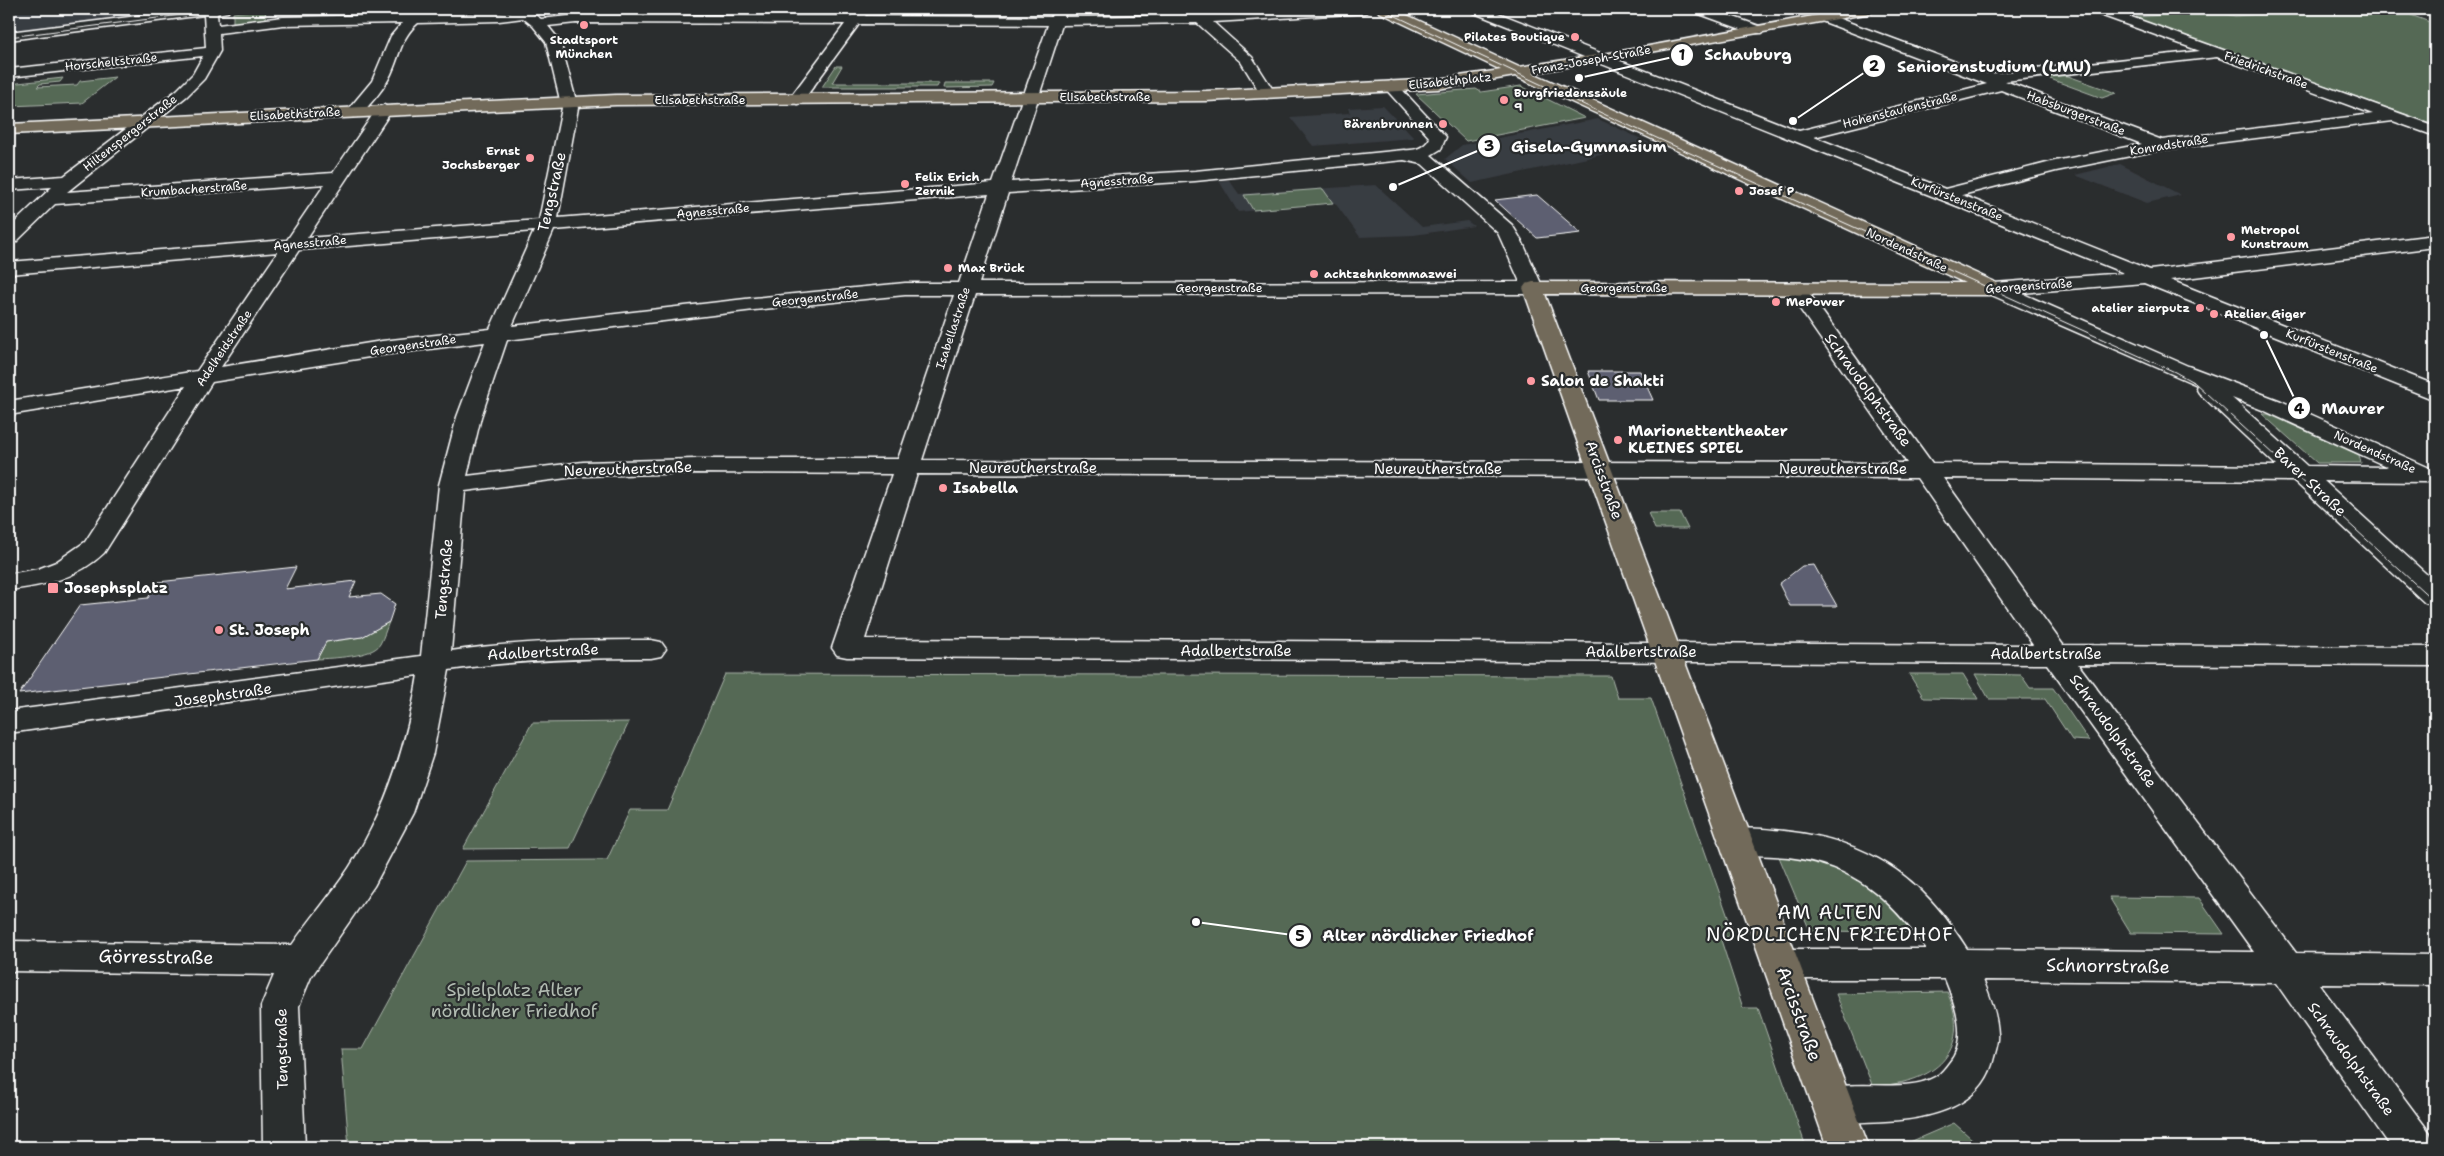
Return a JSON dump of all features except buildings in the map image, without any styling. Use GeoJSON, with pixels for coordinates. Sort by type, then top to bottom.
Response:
{"type":"FeatureCollection","features":[{"type":"Feature","properties":{"kind":"main road","name":"Nordendstraße"},"geometry":{"type":"LineString","coordinates":[[1384,9],[1519,73],[1994,289]]}},
{"type":"Feature","properties":{"kind":"main road","name":"Franz-Joseph-Straße"},"geometry":{"type":"LineString","coordinates":[[1519,73],[1871,9]]}},
{"type":"Feature","properties":{"kind":"main road","name":"Elisabethplatz"},"geometry":{"type":"LineString","coordinates":[[1391,86],[1456,82],[1519,73]]}},
{"type":"Feature","properties":{"kind":"main road","name":"Elisabethstraße"},"geometry":{"type":"LineString","coordinates":[[9,129],[568,102],[1267,94],[1391,86]]}},
{"type":"Feature","properties":{"kind":"main road","name":"Georgenstraße"},"geometry":{"type":"LineString","coordinates":[[1533,288],[1994,289]]}},
{"type":"Feature","properties":{"kind":"main road","name":"Arcisstraße"},"geometry":{"type":"LineString","coordinates":[[1533,288],[1848,1147]]}},
{"type":"Feature","properties":{"kind":"street"},"geometry":{"type":"LineString","coordinates":[[9,36],[215,9]]}},
{"type":"Feature","properties":{"kind":"street","name":"Hiltenspergerstraße"},"geometry":{"type":"LineString","coordinates":[[9,238],[69,181],[182,93],[199,76],[212,51],[215,9]]}},
{"type":"Feature","properties":{"kind":"street"},"geometry":{"type":"LineString","coordinates":[[645,19],[655,9]]}},
{"type":"Feature","properties":{"kind":"street"},"geometry":{"type":"LineString","coordinates":[[213,30],[271,15],[414,19],[527,15],[564,19],[645,19],[860,14],[1058,15],[1202,20],[1300,15],[1365,9]]}},
{"type":"Feature","properties":{"kind":"street","name":"Kurfürstenstraße"},"geometry":{"type":"LineString","coordinates":[[1477,9],[1945,194],[2435,393]]}},
{"type":"Feature","properties":{"kind":"street"},"geometry":{"type":"LineString","coordinates":[[1699,9],[1757,30]]}},
{"type":"Feature","properties":{"kind":"street","name":"Friedrichstraße"},"geometry":{"type":"LineString","coordinates":[[2097,9],[2398,116],[2435,131]]}},
{"type":"Feature","properties":{"kind":"street"},"geometry":{"type":"LineString","coordinates":[[797,99],[860,14]]}},
{"type":"Feature","properties":{"kind":"street","name":"Tengstraße"},"geometry":{"type":"LineString","coordinates":[[284,1147],[280,1006],[285,987],[343,904],[380,845],[399,809],[420,742],[436,662],[452,485],[475,398],[498,334],[547,224],[570,108],[557,48],[548,33],[527,15]]}},
{"type":"Feature","properties":{"kind":"street","name":"Isabellastraße"},"geometry":{"type":"LineString","coordinates":[[847,648],[966,287],[1032,98],[1058,15]]}},
{"type":"Feature","properties":{"kind":"street","name":"Habsburgerstraße"},"geometry":{"type":"LineString","coordinates":[[1824,17],[2160,145]]}},
{"type":"Feature","properties":{"kind":"street"},"geometry":{"type":"LineString","coordinates":[[355,111],[378,84],[386,68],[396,36],[402,28],[414,19]]}},
{"type":"Feature","properties":{"kind":"street"},"geometry":{"type":"LineString","coordinates":[[1202,20],[1247,60],[1267,94]]}},
{"type":"Feature","properties":{"kind":"street","name":"Horscheltstraße"},"geometry":{"type":"LineString","coordinates":[[9,73],[212,51]]}},
{"type":"Feature","properties":{"kind":"street"},"geometry":{"type":"LineString","coordinates":[[1986,79],[2219,53]]}},
{"type":"Feature","properties":{"kind":"street","name":"Hohenstaufenstraße"},"geometry":{"type":"LineString","coordinates":[[1798,136],[2002,85]]}},
{"type":"Feature","properties":{"kind":"street","name":"Elisabethplatz"},"geometry":{"type":"LineString","coordinates":[[1391,86],[1438,137],[1435,145],[1418,156]]}},
{"type":"Feature","properties":{"kind":"street","name":"Adelheidstraße"},"geometry":{"type":"LineString","coordinates":[[9,582],[54,574],[83,559],[95,547],[203,378],[384,110]]}},
{"type":"Feature","properties":{"kind":"street","name":"Konradstraße"},"geometry":{"type":"LineString","coordinates":[[1945,194],[2055,166],[2160,145],[2398,116]]}},
{"type":"Feature","properties":{"kind":"street","name":"Agnesstraße"},"geometry":{"type":"LineString","coordinates":[[9,268],[1002,188],[1195,176],[1397,155],[1418,156]]}},
{"type":"Feature","properties":{"kind":"street","name":"Arcisstraße"},"geometry":{"type":"LineString","coordinates":[[1418,156],[1430,162],[1505,229],[1514,241],[1533,288]]}},
{"type":"Feature","properties":{"kind":"street","name":"Krumbacherstraße"},"geometry":{"type":"LineString","coordinates":[[50,199],[338,178]]}},
{"type":"Feature","properties":{"kind":"street"},"geometry":{"type":"LineString","coordinates":[[9,185],[69,181]]}},
{"type":"Feature","properties":{"kind":"street","name":"Georgenstraße"},"geometry":{"type":"LineString","coordinates":[[1994,289],[2149,277],[2435,241]]}},
{"type":"Feature","properties":{"kind":"street","name":"Georgenstraße"},"geometry":{"type":"LineString","coordinates":[[9,408],[382,348],[834,295],[905,289],[966,287],[1533,288]]}},
{"type":"Feature","properties":{"kind":"street","name":"Schraudolphstraße"},"geometry":{"type":"LineString","coordinates":[[1796,289],[2055,654],[2287,969],[2414,1147]]}},
{"type":"Feature","properties":{"kind":"street","name":"Nordendstraße"},"geometry":{"type":"LineString","coordinates":[[1994,289],[2180,371],[2273,406],[2430,477]]}},
{"type":"Feature","properties":{"kind":"street","name":"Barer Straße"},"geometry":{"type":"LineString","coordinates":[[2180,371],[2211,391],[2435,597]]}},
{"type":"Feature","properties":{"kind":"street","name":"Neureutherstraße"},"geometry":{"type":"LineString","coordinates":[[452,485],[583,469],[694,466],[1601,470],[1925,469],[2300,473],[2430,477]]}},
{"type":"Feature","properties":{"kind":"street","name":"Adalbertstraße"},"geometry":{"type":"LineString","coordinates":[[847,648],[2435,656]]}},
{"type":"Feature","properties":{"kind":"street","name":"Adalbertstraße"},"geometry":{"type":"LineString","coordinates":[[436,662],[524,650],[651,649]]}},
{"type":"Feature","properties":{"kind":"street","name":"Josephstraße"},"geometry":{"type":"LineString","coordinates":[[9,722],[227,694],[436,662]]}},
{"type":"Feature","properties":{"kind":"street"},"geometry":{"type":"LineString","coordinates":[[1735,841],[1765,842],[1836,855],[1874,871],[1910,899],[1923,913],[1957,964],[1974,1005],[1979,1024],[1980,1043],[1976,1059],[1966,1075],[1951,1088],[1932,1097],[1832,1104]]}},
{"type":"Feature","properties":{"kind":"street","name":"Görresstraße"},"geometry":{"type":"LineString","coordinates":[[9,956],[303,960]]}},
{"type":"Feature","properties":{"kind":"street","name":"Schnorrstraße"},"geometry":{"type":"LineString","coordinates":[[1781,964],[1957,964],[2435,970]]}},
{"type":"Feature","properties":{"kind":"shaded area"},"geometry":{"type":"Polygon","coordinates":[[[9,9],[191,9],[9,31],[9,9]]]}},
{"type":"Feature","properties":{"kind":"shaded area"},"geometry":{"type":"Polygon","coordinates":[[[1383,106],[1414,138],[1313,146],[1290,117],[1350,113],[1348,108],[1383,106]]]}},
{"type":"Feature","properties":{"kind":"shaded area"},"geometry":{"type":"Polygon","coordinates":[[[1598,119],[1652,144],[1472,183],[1445,159],[1462,145],[1598,119]]]}},
{"type":"Feature","properties":{"kind":"shaded area"},"geometry":{"type":"Polygon","coordinates":[[[2120,164],[2181,195],[2147,203],[2075,175],[2120,164]]]}},
{"type":"Feature","properties":{"kind":"shaded area"},"geometry":{"type":"Polygon","coordinates":[[[1229,180],[1239,194],[1376,185],[1422,227],[1467,221],[1474,226],[1414,235],[1360,237],[1335,203],[1238,212],[1219,181],[1229,180]]]}},
{"type":"Feature","properties":{"kind":"green space"},"geometry":{"type":"Polygon","coordinates":[[[265,9],[266,19],[233,23],[233,13],[265,9]]]}},
{"type":"Feature","properties":{"kind":"green space"},"geometry":{"type":"Polygon","coordinates":[[[2247,9],[2307,9],[2271,13],[2395,9],[2435,24],[2435,121],[2428,122],[2153,25],[2136,17],[2212,11],[2235,16],[2261,14],[2247,9]]]}},
{"type":"Feature","properties":{"kind":"green space"},"geometry":{"type":"Polygon","coordinates":[[[836,66],[842,66],[832,83],[939,83],[937,87],[822,87],[836,66]]]}},
{"type":"Feature","properties":{"kind":"green space"},"geometry":{"type":"Polygon","coordinates":[[[2042,76],[2068,76],[2116,93],[2102,98],[2042,76]]]}},
{"type":"Feature","properties":{"kind":"green space"},"geometry":{"type":"Polygon","coordinates":[[[115,77],[82,103],[9,106],[9,91],[16,87],[9,87],[9,84],[63,78],[60,82],[40,84],[37,87],[77,85],[80,81],[115,77]]]}},
{"type":"Feature","properties":{"kind":"green space"},"geometry":{"type":"Polygon","coordinates":[[[945,83],[994,83],[992,87],[944,88],[945,83]]]}},
{"type":"Feature","properties":{"kind":"green space"},"geometry":{"type":"Polygon","coordinates":[[[1521,86],[1585,118],[1466,141],[1416,94],[1476,89],[1481,92],[1521,86]]]}},
{"type":"Feature","properties":{"kind":"green space"},"geometry":{"type":"Polygon","coordinates":[[[1323,189],[1333,203],[1253,210],[1244,195],[1323,189]]]}},
{"type":"Feature","properties":{"kind":"green space"},"geometry":{"type":"Polygon","coordinates":[[[2262,414],[2268,414],[2359,455],[2361,463],[2317,463],[2262,414]]]}},
{"type":"Feature","properties":{"kind":"green space"},"geometry":{"type":"Polygon","coordinates":[[[1648,513],[1680,513],[1688,529],[1655,529],[1648,513]]]}},
{"type":"Feature","properties":{"kind":"green space"},"geometry":{"type":"Polygon","coordinates":[[[389,622],[380,644],[369,652],[352,656],[317,659],[326,642],[362,637],[389,622]]]}},
{"type":"Feature","properties":{"kind":"green space","name":"Spielplatz Alter nördlicher Friedhof"},"geometry":{"type":"Polygon","coordinates":[[[725,674],[1611,676],[1618,698],[1651,698],[1735,937],[1720,937],[1743,1008],[1758,1008],[1806,1147],[349,1147],[341,1049],[363,1049],[466,861],[607,860],[630,810],[667,810],[725,674]]]}},
{"type":"Feature","properties":{"kind":"green space"},"geometry":{"type":"Polygon","coordinates":[[[1909,674],[1963,674],[1978,699],[1924,698],[1909,674]]]}},
{"type":"Feature","properties":{"kind":"green space"},"geometry":{"type":"Polygon","coordinates":[[[1975,674],[2021,675],[2030,688],[2053,688],[2089,741],[2072,740],[2045,699],[1989,699],[1975,674]]]}},
{"type":"Feature","properties":{"kind":"green space"},"geometry":{"type":"Polygon","coordinates":[[[629,722],[570,848],[463,849],[532,723],[629,722]]]}},
{"type":"Feature","properties":{"kind":"green space"},"geometry":{"type":"Polygon","coordinates":[[[1777,852],[1861,874],[1919,932],[1810,931],[1777,852]]]}},
{"type":"Feature","properties":{"kind":"green space"},"geometry":{"type":"Polygon","coordinates":[[[2109,897],[2199,898],[2224,934],[2131,933],[2109,897]]]}},
{"type":"Feature","properties":{"kind":"green space"},"geometry":{"type":"Polygon","coordinates":[[[1947,992],[1955,1020],[1955,1033],[1952,1045],[1946,1056],[1938,1066],[1926,1074],[1911,1080],[1873,1087],[1836,994],[1947,992]]]}},
{"type":"Feature","properties":{"kind":"green space"},"geometry":{"type":"Polygon","coordinates":[[[1954,1123],[1981,1147],[1912,1147],[1910,1142],[1954,1123]]]}},
{"type":"Feature","properties":{"kind":"tram line"},"geometry":{"type":"LineString","coordinates":[[9,37],[228,9]]}},
{"type":"Feature","properties":{"kind":"tram line"},"geometry":{"type":"LineString","coordinates":[[1381,9],[1608,116],[2175,372],[2195,383],[2435,602]]}},
{"type":"Feature","properties":{"kind":"place","name":"Stadtsport München"},"geometry":{"type":"Point","coordinates":[584,25]}},
{"type":"Feature","properties":{"kind":"place","name":"Pilates Boutique"},"geometry":{"type":"Point","coordinates":[1575,37]}},
{"type":"Feature","properties":{"kind":"place","name":"Schauburg"},"geometry":{"type":"Point","coordinates":[1579,78]}},
{"type":"Feature","properties":{"kind":"place","name":"Burgfriedenssäule 9"},"geometry":{"type":"Point","coordinates":[1504,100]}},
{"type":"Feature","properties":{"kind":"place","name":"Seniorenstudium (LMU)"},"geometry":{"type":"Point","coordinates":[1793,121]}},
{"type":"Feature","properties":{"kind":"place","name":"Bärenbrunnen"},"geometry":{"type":"Point","coordinates":[1443,124]}},
{"type":"Feature","properties":{"kind":"place","name":"Ernst Jochsberger"},"geometry":{"type":"Point","coordinates":[530,158]}},
{"type":"Feature","properties":{"kind":"place","name":"Felix Erich Zernik"},"geometry":{"type":"Point","coordinates":[905,184]}},
{"type":"Feature","properties":{"kind":"place","name":"Gisela-Gymnasium"},"geometry":{"type":"Point","coordinates":[1393,187]}},
{"type":"Feature","properties":{"kind":"place","name":"Josef P"},"geometry":{"type":"Point","coordinates":[1739,191]}},
{"type":"Feature","properties":{"kind":"place","name":"Metropol Kunstraum"},"geometry":{"type":"Point","coordinates":[2231,237]}},
{"type":"Feature","properties":{"kind":"place","name":"Max Brück"},"geometry":{"type":"Point","coordinates":[948,268]}},
{"type":"Feature","properties":{"kind":"place","name":"achtzehnkommazwei"},"geometry":{"type":"Point","coordinates":[1314,274]}},
{"type":"Feature","properties":{"kind":"place","name":"MePower"},"geometry":{"type":"Point","coordinates":[1776,302]}},
{"type":"Feature","properties":{"kind":"place","name":"atelier zierputz"},"geometry":{"type":"Point","coordinates":[2200,308]}},
{"type":"Feature","properties":{"kind":"place","name":"Atelier Giger"},"geometry":{"type":"Point","coordinates":[2214,314]}},
{"type":"Feature","properties":{"kind":"place","name":"Maurer"},"geometry":{"type":"Point","coordinates":[2264,335]}},
{"type":"Feature","properties":{"kind":"place","name":"Salon de Shakti"},"geometry":{"type":"Point","coordinates":[1531,381]}},
{"type":"Feature","properties":{"kind":"place","name":"Marionettentheater KLEINES SPIEL"},"geometry":{"type":"Point","coordinates":[1618,440]}},
{"type":"Feature","properties":{"kind":"place","name":"Isabella"},"geometry":{"type":"Point","coordinates":[943,488]}},
{"type":"Feature","properties":{"kind":"place","name":"Josephsplatz"},"geometry":{"type":"Point","coordinates":[53,588]}},
{"type":"Feature","properties":{"kind":"place","name":"St. Joseph"},"geometry":{"type":"Point","coordinates":[219,630]}},
{"type":"Feature","properties":{"kind":"place","name":"Alter nördlicher Friedhof"},"geometry":{"type":"Point","coordinates":[1196,922]}},
{"type":"Feature","properties":{"kind":"district","name":"AM ALTEN NÖRDLICHEN FRIEDHOF"},"geometry":{"type":"Point","coordinates":[1830,923]}}]}
